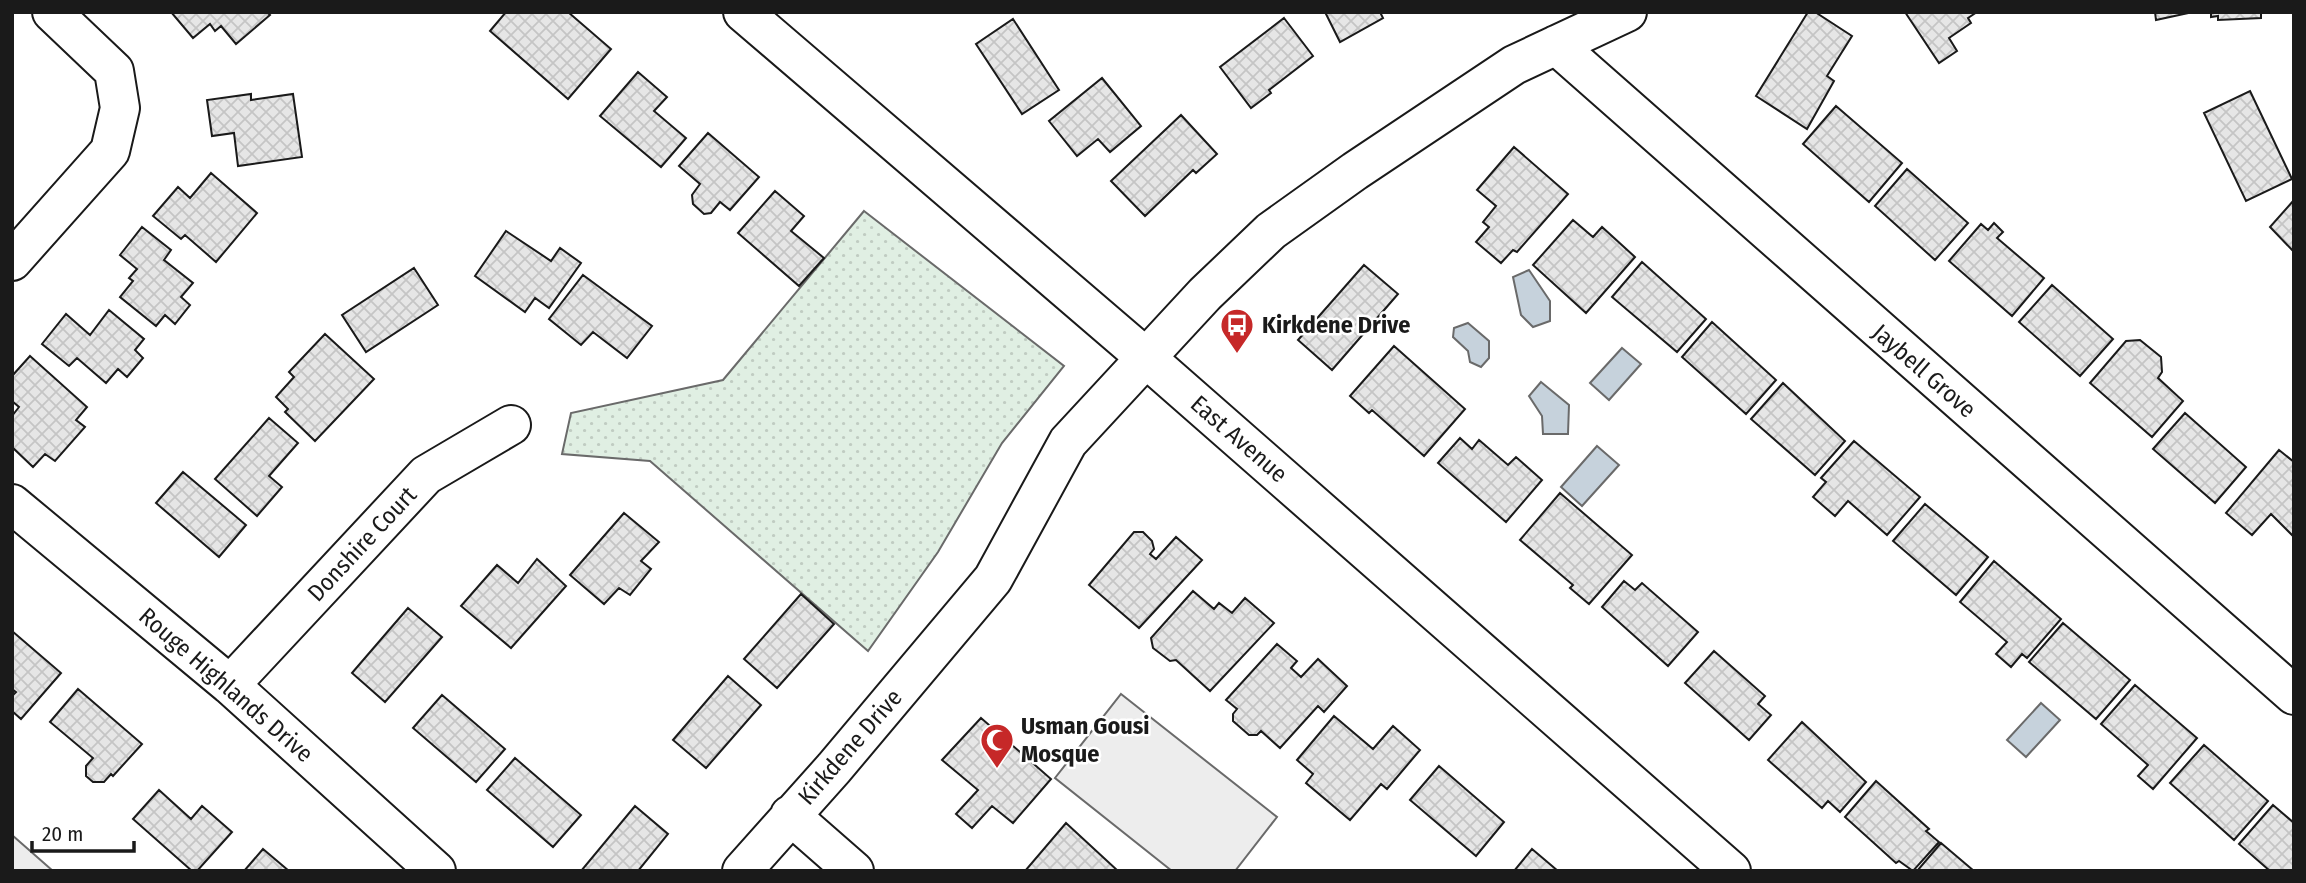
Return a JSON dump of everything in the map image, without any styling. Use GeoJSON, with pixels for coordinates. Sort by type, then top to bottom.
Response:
{"type":"FeatureCollection","features":[{"type":"Feature","properties":{"kind":"street"},"geometry":{"type":"LineString","coordinates":[[12,261],[110,151],[120,108],[114,71],[52,12]]}},
{"type":"Feature","properties":{"kind":"street","name":"East Avenue"},"geometry":{"type":"LineString","coordinates":[[743,12],[1145,357],[1731,871]]}},
{"type":"Feature","properties":{"kind":"street","name":"Kirkdene Drive"},"geometry":{"type":"LineString","coordinates":[[742,871],[834,768],[993,579],[1068,442],[1145,357],[1271,231],[1514,65],[1627,12]]}},
{"type":"Feature","properties":{"kind":"street","name":"Jaybell Grove"},"geometry":{"type":"LineString","coordinates":[[1556,45],[2294,695]]}},
{"type":"Feature","properties":{"kind":"street","name":"Donshire Court"},"geometry":{"type":"LineString","coordinates":[[230,685],[426,475],[511,425]]}},
{"type":"Feature","properties":{"kind":"street","name":"Rouge Highlands Drive"},"geometry":{"type":"LineString","coordinates":[[12,504],[230,685],[436,871]]}},
{"type":"Feature","properties":{"kind":"street"},"geometry":{"type":"LineString","coordinates":[[790,815],[854,871]]}},
{"type":"Feature","properties":{"kind":"green space"},"geometry":{"type":"Polygon","coordinates":[[[864,211],[1064,366],[1002,443],[938,552],[868,651],[650,461],[562,454],[571,413],[723,380],[864,211]]]}},
{"type":"Feature","properties":{"kind":"shaded area"},"geometry":{"type":"Polygon","coordinates":[[[1529,270],[1550,301],[1550,321],[1533,327],[1521,315],[1513,277],[1529,270]]]}},
{"type":"Feature","properties":{"kind":"shaded area"},"geometry":{"type":"Polygon","coordinates":[[[1468,323],[1489,341],[1489,358],[1481,367],[1470,362],[1468,351],[1453,337],[1454,328],[1468,323]]]}},
{"type":"Feature","properties":{"kind":"shaded area"},"geometry":{"type":"Polygon","coordinates":[[[1622,348],[1641,364],[1609,400],[1590,383],[1622,348]]]}},
{"type":"Feature","properties":{"kind":"shaded area"},"geometry":{"type":"Polygon","coordinates":[[[1541,382],[1569,405],[1568,434],[1543,434],[1542,416],[1529,396],[1541,382]]]}},
{"type":"Feature","properties":{"kind":"shaded area"},"geometry":{"type":"Polygon","coordinates":[[[1597,446],[1619,465],[1582,506],[1561,487],[1597,446]]]}},
{"type":"Feature","properties":{"kind":"shaded area"},"geometry":{"type":"Polygon","coordinates":[[[1121,694],[1277,817],[1235,871],[1172,871],[1055,778],[1121,694]]]}},
{"type":"Feature","properties":{"kind":"shaded area"},"geometry":{"type":"Polygon","coordinates":[[[2041,703],[2060,720],[2026,757],[2007,740],[2041,703]]]}},
{"type":"Feature","properties":{"kind":"shaded area"},"geometry":{"type":"Polygon","coordinates":[[[12,835],[53,871],[12,871],[12,835]]]}},
{"type":"Feature","properties":{"kind":"building"},"geometry":{"type":"Polygon","coordinates":[[[171,12],[267,12],[270,15],[236,44],[221,26],[215,31],[210,24],[193,38],[171,12]]]}},
{"type":"Feature","properties":{"kind":"building"},"geometry":{"type":"Polygon","coordinates":[[[506,12],[568,12],[611,49],[568,99],[490,31],[506,12]]]}},
{"type":"Feature","properties":{"kind":"building"},"geometry":{"type":"Polygon","coordinates":[[[1325,12],[1380,12],[1383,18],[1340,42],[1325,12]]]}},
{"type":"Feature","properties":{"kind":"building"},"geometry":{"type":"Polygon","coordinates":[[[1808,12],[1815,12],[1852,36],[1827,76],[1834,81],[1807,129],[1756,96],[1808,12]]]}},
{"type":"Feature","properties":{"kind":"building"},"geometry":{"type":"Polygon","coordinates":[[[1905,12],[1977,12],[1968,18],[1971,23],[1949,38],[1957,51],[1939,63],[1905,12]]]}},
{"type":"Feature","properties":{"kind":"building"},"geometry":{"type":"Polygon","coordinates":[[[2155,12],[2193,12],[2156,20],[2155,12]]]}},
{"type":"Feature","properties":{"kind":"building"},"geometry":{"type":"Polygon","coordinates":[[[2211,12],[2261,12],[2261,18],[2218,20],[2218,16],[2211,17],[2211,12]]]}},
{"type":"Feature","properties":{"kind":"building"},"geometry":{"type":"Polygon","coordinates":[[[1284,18],[1313,56],[1269,90],[1271,93],[1251,108],[1220,67],[1284,18]]]}},
{"type":"Feature","properties":{"kind":"building"},"geometry":{"type":"Polygon","coordinates":[[[1013,19],[1059,90],[1022,114],[976,44],[1013,19]]]}},
{"type":"Feature","properties":{"kind":"building"},"geometry":{"type":"Polygon","coordinates":[[[638,72],[667,97],[654,111],[686,138],[661,167],[600,116],[638,72]]]}},
{"type":"Feature","properties":{"kind":"building"},"geometry":{"type":"Polygon","coordinates":[[[1102,78],[1141,126],[1110,152],[1098,139],[1077,156],[1049,121],[1102,78]]]}},
{"type":"Feature","properties":{"kind":"building"},"geometry":{"type":"Polygon","coordinates":[[[2250,91],[2292,179],[2246,201],[2204,113],[2250,91]]]}},
{"type":"Feature","properties":{"kind":"building"},"geometry":{"type":"Polygon","coordinates":[[[251,94],[251,100],[293,94],[302,157],[238,166],[234,133],[212,136],[207,100],[251,94]]]}},
{"type":"Feature","properties":{"kind":"building"},"geometry":{"type":"Polygon","coordinates":[[[1836,106],[1902,163],[1869,202],[1803,144],[1836,106]]]}},
{"type":"Feature","properties":{"kind":"building"},"geometry":{"type":"Polygon","coordinates":[[[1181,115],[1217,154],[1196,173],[1193,170],[1145,216],[1111,181],[1181,115]]]}},
{"type":"Feature","properties":{"kind":"building"},"geometry":{"type":"Polygon","coordinates":[[[708,133],[759,177],[730,210],[720,202],[711,213],[704,214],[693,204],[692,195],[700,184],[679,166],[708,133]]]}},
{"type":"Feature","properties":{"kind":"building"},"geometry":{"type":"Polygon","coordinates":[[[1514,147],[1568,194],[1517,252],[1513,250],[1501,263],[1476,242],[1489,227],[1483,222],[1496,206],[1477,190],[1514,147]]]}},
{"type":"Feature","properties":{"kind":"building"},"geometry":{"type":"Polygon","coordinates":[[[1907,169],[1968,223],[1935,260],[1875,206],[1907,169]]]}},
{"type":"Feature","properties":{"kind":"building"},"geometry":{"type":"Polygon","coordinates":[[[211,173],[257,213],[216,262],[185,235],[181,239],[153,216],[178,187],[190,198],[211,173]]]}},
{"type":"Feature","properties":{"kind":"building"},"geometry":{"type":"Polygon","coordinates":[[[775,191],[804,216],[791,231],[824,258],[799,286],[738,233],[775,191]]]}},
{"type":"Feature","properties":{"kind":"building"},"geometry":{"type":"Polygon","coordinates":[[[2294,200],[2294,252],[2270,227],[2294,200]]]}},
{"type":"Feature","properties":{"kind":"building"},"geometry":{"type":"Polygon","coordinates":[[[1573,220],[1593,237],[1602,227],[1635,257],[1586,313],[1533,265],[1573,220]]]}},
{"type":"Feature","properties":{"kind":"building"},"geometry":{"type":"Polygon","coordinates":[[[1994,223],[2003,232],[1997,238],[2044,278],[2012,316],[1949,261],[1981,224],[1988,230],[1994,223]]]}},
{"type":"Feature","properties":{"kind":"building"},"geometry":{"type":"Polygon","coordinates":[[[142,227],[171,250],[164,260],[193,283],[181,297],[190,305],[175,324],[165,315],[156,326],[120,297],[133,281],[129,278],[137,269],[120,255],[142,227]]]}},
{"type":"Feature","properties":{"kind":"building"},"geometry":{"type":"Polygon","coordinates":[[[506,231],[551,261],[560,248],[581,263],[549,308],[535,298],[525,312],[475,276],[506,231]]]}},
{"type":"Feature","properties":{"kind":"building"},"geometry":{"type":"Polygon","coordinates":[[[1642,262],[1706,319],[1677,352],[1612,297],[1642,262]]]}},
{"type":"Feature","properties":{"kind":"building"},"geometry":{"type":"Polygon","coordinates":[[[1364,265],[1398,294],[1332,370],[1298,340],[1364,265]]]}},
{"type":"Feature","properties":{"kind":"building"},"geometry":{"type":"Polygon","coordinates":[[[414,268],[438,305],[366,352],[342,315],[414,268]]]}},
{"type":"Feature","properties":{"kind":"building"},"geometry":{"type":"Polygon","coordinates":[[[583,275],[652,326],[627,358],[593,332],[581,345],[549,319],[583,275]]]}},
{"type":"Feature","properties":{"kind":"building"},"geometry":{"type":"Polygon","coordinates":[[[2052,285],[2113,339],[2080,376],[2019,322],[2052,285]]]}},
{"type":"Feature","properties":{"kind":"building"},"geometry":{"type":"Polygon","coordinates":[[[109,310],[144,339],[135,350],[143,358],[127,377],[118,369],[106,383],[77,358],[69,366],[42,344],[66,314],[90,335],[109,310]]]}},
{"type":"Feature","properties":{"kind":"building"},"geometry":{"type":"Polygon","coordinates":[[[1712,322],[1776,380],[1746,414],[1682,357],[1712,322]]]}},
{"type":"Feature","properties":{"kind":"building"},"geometry":{"type":"Polygon","coordinates":[[[325,334],[374,379],[315,441],[285,412],[288,409],[276,397],[294,377],[289,372],[325,334]]]}},
{"type":"Feature","properties":{"kind":"building"},"geometry":{"type":"Polygon","coordinates":[[[2140,340],[2161,357],[2162,372],[2158,378],[2183,401],[2152,437],[2090,383],[2126,341],[2140,340]]]}},
{"type":"Feature","properties":{"kind":"building"},"geometry":{"type":"Polygon","coordinates":[[[1394,346],[1465,409],[1424,456],[1372,410],[1369,413],[1350,396],[1394,346]]]}},
{"type":"Feature","properties":{"kind":"building"},"geometry":{"type":"Polygon","coordinates":[[[30,356],[87,407],[76,420],[85,427],[55,461],[45,454],[33,467],[12,447],[12,416],[19,407],[12,401],[12,376],[30,356]]]}},
{"type":"Feature","properties":{"kind":"building"},"geometry":{"type":"Polygon","coordinates":[[[1783,383],[1845,441],[1815,475],[1751,419],[1783,383]]]}},
{"type":"Feature","properties":{"kind":"building"},"geometry":{"type":"Polygon","coordinates":[[[2185,413],[2246,467],[2215,503],[2153,449],[2185,413]]]}},
{"type":"Feature","properties":{"kind":"building"},"geometry":{"type":"Polygon","coordinates":[[[269,418],[298,443],[269,476],[282,487],[257,516],[215,479],[269,418]]]}},
{"type":"Feature","properties":{"kind":"building"},"geometry":{"type":"Polygon","coordinates":[[[1460,438],[1472,449],[1479,440],[1508,465],[1516,457],[1542,480],[1506,522],[1438,463],[1460,438]]]}},
{"type":"Feature","properties":{"kind":"building"},"geometry":{"type":"Polygon","coordinates":[[[1854,441],[1920,497],[1887,535],[1848,501],[1835,516],[1813,497],[1826,482],[1821,478],[1854,441]]]}},
{"type":"Feature","properties":{"kind":"building"},"geometry":{"type":"Polygon","coordinates":[[[2279,450],[2294,462],[2294,537],[2271,514],[2252,535],[2226,513],[2279,450]]]}},
{"type":"Feature","properties":{"kind":"building"},"geometry":{"type":"Polygon","coordinates":[[[183,472],[246,525],[219,557],[156,503],[183,472]]]}},
{"type":"Feature","properties":{"kind":"building"},"geometry":{"type":"Polygon","coordinates":[[[1560,493],[1632,555],[1589,604],[1570,588],[1573,585],[1520,540],[1560,493]]]}},
{"type":"Feature","properties":{"kind":"building"},"geometry":{"type":"Polygon","coordinates":[[[1925,504],[1988,557],[1956,595],[1893,541],[1925,504]]]}},
{"type":"Feature","properties":{"kind":"building"},"geometry":{"type":"Polygon","coordinates":[[[624,513],[659,542],[641,561],[651,569],[630,595],[619,588],[604,604],[570,575],[624,513]]]}},
{"type":"Feature","properties":{"kind":"building"},"geometry":{"type":"Polygon","coordinates":[[[1134,532],[1143,532],[1152,541],[1154,549],[1150,554],[1156,559],[1176,537],[1202,560],[1139,628],[1089,585],[1134,532]]]}},
{"type":"Feature","properties":{"kind":"building"},"geometry":{"type":"Polygon","coordinates":[[[537,559],[566,586],[511,648],[461,606],[497,565],[518,583],[537,559]]]}},
{"type":"Feature","properties":{"kind":"building"},"geometry":{"type":"Polygon","coordinates":[[[1994,561],[2061,619],[2027,658],[2022,654],[2011,667],[1996,654],[2007,642],[1960,602],[1994,561]]]}},
{"type":"Feature","properties":{"kind":"building"},"geometry":{"type":"Polygon","coordinates":[[[1624,581],[1635,590],[1642,583],[1698,632],[1668,666],[1602,607],[1624,581]]]}},
{"type":"Feature","properties":{"kind":"building"},"geometry":{"type":"Polygon","coordinates":[[[1193,591],[1214,609],[1219,603],[1232,613],[1245,598],[1274,623],[1210,691],[1176,660],[1170,661],[1153,648],[1151,638],[1193,591]]]}},
{"type":"Feature","properties":{"kind":"building"},"geometry":{"type":"Polygon","coordinates":[[[801,594],[834,624],[777,688],[744,659],[801,594]]]}},
{"type":"Feature","properties":{"kind":"building"},"geometry":{"type":"Polygon","coordinates":[[[408,608],[442,637],[385,702],[352,673],[408,608]]]}},
{"type":"Feature","properties":{"kind":"building"},"geometry":{"type":"Polygon","coordinates":[[[2063,623],[2130,680],[2096,719],[2029,662],[2063,623]]]}},
{"type":"Feature","properties":{"kind":"building"},"geometry":{"type":"Polygon","coordinates":[[[12,631],[61,673],[21,719],[12,711],[12,696],[16,692],[12,689],[12,631]]]}},
{"type":"Feature","properties":{"kind":"building"},"geometry":{"type":"Polygon","coordinates":[[[1277,644],[1297,661],[1291,668],[1301,677],[1318,659],[1347,686],[1324,712],[1318,706],[1280,748],[1261,731],[1257,735],[1249,735],[1233,721],[1233,714],[1237,709],[1226,700],[1277,644]]]}},
{"type":"Feature","properties":{"kind":"building"},"geometry":{"type":"Polygon","coordinates":[[[1714,651],[1765,696],[1758,704],[1771,715],[1749,740],[1685,683],[1714,651]]]}},
{"type":"Feature","properties":{"kind":"building"},"geometry":{"type":"Polygon","coordinates":[[[728,676],[761,705],[706,768],[673,740],[728,676]]]}},
{"type":"Feature","properties":{"kind":"building"},"geometry":{"type":"Polygon","coordinates":[[[2135,685],[2197,738],[2153,789],[2138,776],[2148,765],[2101,724],[2135,685]]]}},
{"type":"Feature","properties":{"kind":"building"},"geometry":{"type":"Polygon","coordinates":[[[78,689],[142,744],[113,776],[111,774],[104,782],[93,782],[86,776],[86,766],[93,758],[50,722],[78,689]]]}},
{"type":"Feature","properties":{"kind":"building"},"geometry":{"type":"Polygon","coordinates":[[[442,695],[505,749],[476,782],[413,728],[442,695]]]}},
{"type":"Feature","properties":{"kind":"building"},"geometry":{"type":"Polygon","coordinates":[[[1334,716],[1373,749],[1393,726],[1420,750],[1387,789],[1381,784],[1350,820],[1306,783],[1313,774],[1297,760],[1334,716]]]}},
{"type":"Feature","properties":{"kind":"building","name":"Usman Gousi Mosque"},"geometry":{"type":"Polygon","coordinates":[[[981,718],[1051,779],[1013,823],[992,806],[972,828],[956,814],[978,790],[942,760],[981,718]]]}},
{"type":"Feature","properties":{"kind":"building"},"geometry":{"type":"Polygon","coordinates":[[[1802,722],[1866,782],[1840,812],[1828,801],[1822,808],[1768,760],[1802,722]]]}},
{"type":"Feature","properties":{"kind":"building"},"geometry":{"type":"Polygon","coordinates":[[[2204,745],[2268,801],[2234,840],[2170,783],[2204,745]]]}},
{"type":"Feature","properties":{"kind":"building"},"geometry":{"type":"Polygon","coordinates":[[[515,758],[581,815],[553,847],[487,790],[515,758]]]}},
{"type":"Feature","properties":{"kind":"building"},"geometry":{"type":"Polygon","coordinates":[[[1439,766],[1504,822],[1476,856],[1410,800],[1439,766]]]}},
{"type":"Feature","properties":{"kind":"building"},"geometry":{"type":"Polygon","coordinates":[[[1876,781],[1929,829],[1926,831],[1939,842],[1913,871],[1899,861],[1896,863],[1845,817],[1876,781]]]}},
{"type":"Feature","properties":{"kind":"building"},"geometry":{"type":"Polygon","coordinates":[[[159,790],[191,819],[202,806],[232,832],[197,871],[192,871],[133,819],[159,790]]]}},
{"type":"Feature","properties":{"kind":"building"},"geometry":{"type":"Polygon","coordinates":[[[2273,805],[2294,823],[2294,871],[2270,871],[2239,844],[2273,805]]]}},
{"type":"Feature","properties":{"kind":"building"},"geometry":{"type":"Polygon","coordinates":[[[635,806],[668,834],[638,871],[581,871],[635,806]]]}},
{"type":"Feature","properties":{"kind":"building"},"geometry":{"type":"Polygon","coordinates":[[[1066,823],[1118,871],[1025,871],[1066,823]]]}},
{"type":"Feature","properties":{"kind":"building"},"geometry":{"type":"Polygon","coordinates":[[[1941,843],[1974,871],[1917,871],[1941,843]]]}},
{"type":"Feature","properties":{"kind":"building"},"geometry":{"type":"Polygon","coordinates":[[[263,849],[289,871],[244,871],[263,849]]]}},
{"type":"Feature","properties":{"kind":"building"},"geometry":{"type":"Polygon","coordinates":[[[1532,849],[1558,871],[1514,871],[1532,849]]]}},
{"type":"Feature","properties":{"kind":"place","name":"Kirkdene Drive"},"geometry":{"type":"Point","coordinates":[1237,355]}},
{"type":"Feature","properties":{"kind":"place","name":"Usman Gousi Mosque"},"geometry":{"type":"Point","coordinates":[997,770]}}]}
